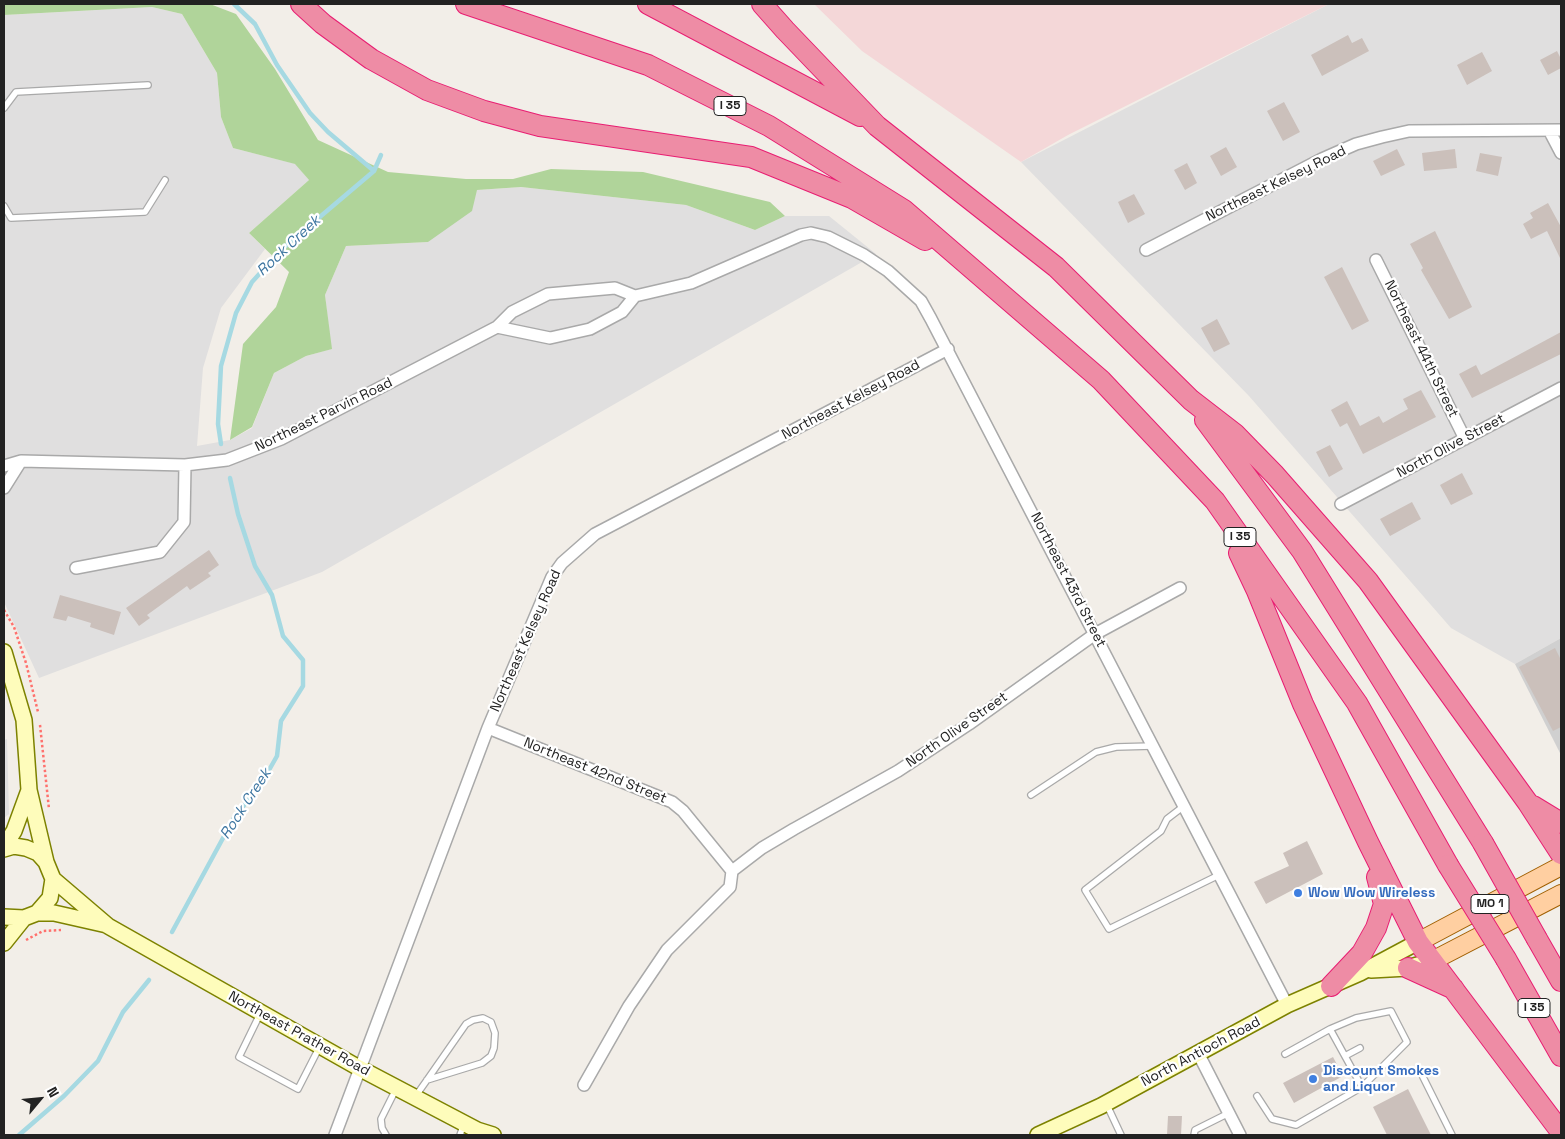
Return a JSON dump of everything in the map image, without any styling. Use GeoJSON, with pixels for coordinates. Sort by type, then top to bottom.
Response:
{"type":"FeatureCollection","features":[{"type":"Feature","properties":{"kind":"highway"},"geometry":{"type":"LineString","coordinates":[[301,4],[323,24],[371,59],[427,90],[484,111],[540,126],[751,157],[852,198],[965,263]]}},
{"type":"Feature","properties":{"kind":"highway","name":"I 35"},"geometry":{"type":"LineString","coordinates":[[466,4],[648,65],[769,126],[904,210],[1101,380],[1215,501],[1357,703],[1448,865],[1506,959],[1561,1056]]}},
{"type":"Feature","properties":{"kind":"highway","name":"I 35"},"geometry":{"type":"LineString","coordinates":[[648,4],[665,11],[877,126],[1056,267],[1190,400],[1302,551],[1483,843],[1561,981]]}},
{"type":"Feature","properties":{"kind":"highway"},"geometry":{"type":"LineString","coordinates":[[762,4],[877,126]]}},
{"type":"Feature","properties":{"kind":"highway"},"geometry":{"type":"LineString","coordinates":[[1190,400],[1235,434],[1338,545],[1368,581],[1528,803],[1561,854]]}},
{"type":"Feature","properties":{"kind":"highway"},"geometry":{"type":"LineString","coordinates":[[1215,501],[1257,591],[1303,704],[1368,842],[1418,942],[1434,960],[1561,1132]]}},
{"type":"Feature","properties":{"kind":"highway"},"geometry":{"type":"LineString","coordinates":[[1528,803],[1561,823]]}},
{"type":"Feature","properties":{"kind":"highway"},"geometry":{"type":"LineString","coordinates":[[1331,986],[1362,953],[1376,928],[1384,904],[1368,842]]}},
{"type":"Feature","properties":{"kind":"highway"},"geometry":{"type":"LineString","coordinates":[[1408,968],[1454,989]]}},
{"type":"Feature","properties":{"kind":"main road"},"geometry":{"type":"LineString","coordinates":[[4,652],[24,720],[29,790],[46,862],[53,879],[50,898],[4,943]]}},
{"type":"Feature","properties":{"kind":"main road"},"geometry":{"type":"LineString","coordinates":[[4,848],[14,831],[29,790]]}},
{"type":"Feature","properties":{"kind":"main road"},"geometry":{"type":"LineString","coordinates":[[4,848],[14,846],[26,848],[38,853],[46,862]]}},
{"type":"Feature","properties":{"kind":"main road","name":"North Antioch Road"},"geometry":{"type":"LineString","coordinates":[[1038,1135],[1106,1103],[1287,1005],[1364,970],[1561,866]]}},
{"type":"Feature","properties":{"kind":"main road","name":"Northeast Prather Road"},"geometry":{"type":"LineString","coordinates":[[53,879],[108,926],[359,1068],[415,1097],[462,1129],[493,1135]]}},
{"type":"Feature","properties":{"kind":"main road","name":"North Antioch Road"},"geometry":{"type":"LineString","coordinates":[[1364,970],[1408,968],[1434,960],[1561,894]]}},
{"type":"Feature","properties":{"kind":"main road","name":"Northeast Prather Road"},"geometry":{"type":"LineString","coordinates":[[4,916],[30,916],[54,913],[108,926]]}},
{"type":"Feature","properties":{"kind":"street","name":"Northeast Kelsey Road"},"geometry":{"type":"LineString","coordinates":[[1146,250],[1322,159],[1382,137],[1408,131],[1556,131]]}},
{"type":"Feature","properties":{"kind":"street"},"geometry":{"type":"LineString","coordinates":[[1556,131],[1561,153]]}},
{"type":"Feature","properties":{"kind":"street","name":"Northeast 43rd Street"},"geometry":{"type":"LineString","coordinates":[[635,296],[691,283],[781,242],[811,233],[828,237],[864,255],[888,271],[920,301],[948,349],[1287,1005]]}},
{"type":"Feature","properties":{"kind":"street","name":"Northeast 44th Street"},"geometry":{"type":"LineString","coordinates":[[1376,260],[1465,439]]}},
{"type":"Feature","properties":{"kind":"street","name":"Northeast Parvin Road"},"geometry":{"type":"LineString","coordinates":[[4,466],[21,461],[185,465],[227,460],[281,439],[497,327],[512,312],[548,294],[615,288],[635,296]]}},
{"type":"Feature","properties":{"kind":"street"},"geometry":{"type":"LineString","coordinates":[[497,327],[550,338],[590,329],[622,312],[635,296]]}},
{"type":"Feature","properties":{"kind":"street","name":"Northeast Kelsey Road"},"geometry":{"type":"LineString","coordinates":[[335,1135],[488,728],[552,577],[573,552],[595,534],[948,349]]}},
{"type":"Feature","properties":{"kind":"street","name":"North Olive Street"},"geometry":{"type":"LineString","coordinates":[[1341,504],[1561,388]]}},
{"type":"Feature","properties":{"kind":"street"},"geometry":{"type":"LineString","coordinates":[[4,488],[21,461]]}},
{"type":"Feature","properties":{"kind":"street"},"geometry":{"type":"LineString","coordinates":[[76,568],[160,552],[184,522],[185,465]]}},
{"type":"Feature","properties":{"kind":"street","name":"North Olive Street"},"geometry":{"type":"LineString","coordinates":[[732,871],[762,848],[906,766],[969,724],[1095,634],[1180,588]]}},
{"type":"Feature","properties":{"kind":"street","name":"Northeast 42nd Street"},"geometry":{"type":"LineString","coordinates":[[488,728],[672,802],[683,811],[732,871]]}},
{"type":"Feature","properties":{"kind":"street"},"geometry":{"type":"LineString","coordinates":[[584,1085],[629,1006],[667,950],[730,887],[732,871]]}},
{"type":"Feature","properties":{"kind":"street"},"geometry":{"type":"LineString","coordinates":[[1198,1054],[1240,1135]]}},
{"type":"Feature","properties":{"kind":"lane"},"geometry":{"type":"LineString","coordinates":[[4,108],[16,92],[148,85]]}},
{"type":"Feature","properties":{"kind":"lane"},"geometry":{"type":"LineString","coordinates":[[4,206],[11,218],[145,212],[165,180]]}},
{"type":"Feature","properties":{"kind":"lane"},"geometry":{"type":"LineString","coordinates":[[1031,795],[1096,752],[1116,748],[1153,746]]}},
{"type":"Feature","properties":{"kind":"lane"},"geometry":{"type":"LineString","coordinates":[[1184,806],[1167,819],[1161,830],[1085,890],[1109,930],[1220,875]]}},
{"type":"Feature","properties":{"kind":"lane"},"geometry":{"type":"LineString","coordinates":[[1257,1096],[1272,1119],[1296,1125],[1362,1087],[1407,1042],[1397,1028],[1391,1011],[1356,1018],[1330,1029],[1285,1054]]}},
{"type":"Feature","properties":{"kind":"lane"},"geometry":{"type":"LineString","coordinates":[[261,1012],[239,1057],[298,1090],[320,1046]]}},
{"type":"Feature","properties":{"kind":"lane"},"geometry":{"type":"LineString","coordinates":[[415,1097],[466,1024],[483,1018],[491,1022],[494,1032],[494,1048],[490,1056],[482,1063],[427,1080]]}},
{"type":"Feature","properties":{"kind":"lane"},"geometry":{"type":"LineString","coordinates":[[1330,1029],[1362,1087]]}},
{"type":"Feature","properties":{"kind":"lane"},"geometry":{"type":"LineString","coordinates":[[1345,1056],[1360,1048]]}},
{"type":"Feature","properties":{"kind":"lane"},"geometry":{"type":"LineString","coordinates":[[1421,1073],[1452,1135]]}},
{"type":"Feature","properties":{"kind":"lane"},"geometry":{"type":"LineString","coordinates":[[386,1135],[382,1128],[381,1119],[396,1087]]}},
{"type":"Feature","properties":{"kind":"lane"},"geometry":{"type":"LineString","coordinates":[[1106,1103],[1121,1135]]}},
{"type":"Feature","properties":{"kind":"lane"},"geometry":{"type":"LineString","coordinates":[[1194,1135],[1195,1130],[1228,1113]]}},
{"type":"Feature","properties":{"kind":"path"},"geometry":{"type":"LineString","coordinates":[[4,610],[14,627],[37,708],[50,817]]}},
{"type":"Feature","properties":{"kind":"shaded area"},"geometry":{"type":"Polygon","coordinates":[[[814,4],[1329,4],[1068,135],[1021,162],[862,51],[814,4]]]}},
{"type":"Feature","properties":{"kind":"shaded area"},"geometry":{"type":"Polygon","coordinates":[[[1329,4],[1561,4],[1561,638],[1515,664],[1451,628],[1249,396],[1021,162],[1329,4]]]}},
{"type":"Feature","properties":{"kind":"shaded area"},"geometry":{"type":"Polygon","coordinates":[[[152,7],[182,14],[217,73],[221,117],[233,148],[296,164],[309,180],[249,233],[265,249],[221,308],[203,368],[197,446],[230,440],[252,428],[274,373],[306,356],[331,349],[325,295],[346,246],[428,242],[477,190],[521,187],[686,205],[755,230],[785,216],[829,216],[876,254],[322,572],[39,678],[4,602],[4,15],[152,7]]]}},
{"type":"Feature","properties":{"kind":"shaded area"},"geometry":{"type":"Polygon","coordinates":[[[1561,638],[1561,755],[1515,664],[1561,638]]]}},
{"type":"Feature","properties":{"kind":"shaded area"},"geometry":{"type":"Polygon","coordinates":[[[7,739],[9,814],[4,818],[4,740],[7,739]]]}},
{"type":"Feature","properties":{"kind":"green space"},"geometry":{"type":"Polygon","coordinates":[[[4,4],[210,4],[236,14],[275,69],[318,140],[388,172],[466,179],[513,179],[551,169],[643,172],[770,202],[785,216],[755,230],[686,205],[521,187],[477,190],[472,211],[428,242],[346,246],[325,295],[332,349],[306,356],[274,373],[252,427],[230,440],[243,344],[276,307],[289,272],[249,233],[309,180],[295,164],[233,148],[221,117],[217,73],[182,14],[152,7],[4,15],[4,4]]]}},
{"type":"Feature","properties":{"kind":"building"},"geometry":{"type":"Polygon","coordinates":[[[1348,35],[1352,43],[1362,38],[1369,51],[1322,76],[1311,55],[1348,35]]]}},
{"type":"Feature","properties":{"kind":"building"},"geometry":{"type":"Polygon","coordinates":[[[1557,51],[1561,59],[1561,68],[1548,75],[1540,60],[1557,51]]]}},
{"type":"Feature","properties":{"kind":"building"},"geometry":{"type":"Polygon","coordinates":[[[1482,52],[1492,71],[1467,85],[1457,65],[1482,52]]]}},
{"type":"Feature","properties":{"kind":"building"},"geometry":{"type":"Polygon","coordinates":[[[1284,102],[1300,132],[1283,141],[1267,111],[1284,102]]]}},
{"type":"Feature","properties":{"kind":"building"},"geometry":{"type":"Polygon","coordinates":[[[1226,147],[1237,167],[1221,176],[1210,156],[1226,147]]]}},
{"type":"Feature","properties":{"kind":"building"},"geometry":{"type":"Polygon","coordinates":[[[1397,149],[1405,165],[1381,176],[1373,161],[1397,149]]]}},
{"type":"Feature","properties":{"kind":"building"},"geometry":{"type":"Polygon","coordinates":[[[1455,149],[1457,168],[1424,171],[1422,153],[1455,149]]]}},
{"type":"Feature","properties":{"kind":"building"},"geometry":{"type":"Polygon","coordinates":[[[1480,153],[1502,157],[1498,176],[1476,171],[1480,153]]]}},
{"type":"Feature","properties":{"kind":"building"},"geometry":{"type":"Polygon","coordinates":[[[1187,163],[1197,183],[1185,190],[1174,170],[1187,163]]]}},
{"type":"Feature","properties":{"kind":"building"},"geometry":{"type":"Polygon","coordinates":[[[1134,194],[1145,214],[1128,223],[1118,202],[1134,194]]]}},
{"type":"Feature","properties":{"kind":"building"},"geometry":{"type":"Polygon","coordinates":[[[1548,203],[1561,227],[1561,260],[1547,231],[1531,239],[1523,224],[1533,218],[1530,213],[1548,203]]]}},
{"type":"Feature","properties":{"kind":"building"},"geometry":{"type":"Polygon","coordinates":[[[1435,231],[1472,307],[1449,319],[1421,270],[1423,268],[1410,244],[1435,231]]]}},
{"type":"Feature","properties":{"kind":"building"},"geometry":{"type":"Polygon","coordinates":[[[1342,267],[1369,321],[1352,330],[1324,277],[1342,267]]]}},
{"type":"Feature","properties":{"kind":"building"},"geometry":{"type":"Polygon","coordinates":[[[1217,319],[1230,344],[1214,352],[1201,328],[1217,319]]]}},
{"type":"Feature","properties":{"kind":"building"},"geometry":{"type":"Polygon","coordinates":[[[1561,332],[1561,354],[1472,398],[1459,374],[1476,365],[1481,375],[1561,332]]]}},
{"type":"Feature","properties":{"kind":"building"},"geometry":{"type":"Polygon","coordinates":[[[1421,390],[1436,417],[1363,454],[1347,423],[1340,427],[1331,410],[1347,401],[1360,426],[1379,416],[1383,423],[1408,409],[1403,399],[1421,390]]]}},
{"type":"Feature","properties":{"kind":"building"},"geometry":{"type":"Polygon","coordinates":[[[1330,445],[1343,469],[1329,477],[1316,452],[1330,445]]]}},
{"type":"Feature","properties":{"kind":"building"},"geometry":{"type":"Polygon","coordinates":[[[1462,473],[1473,494],[1451,505],[1440,485],[1462,473]]]}},
{"type":"Feature","properties":{"kind":"building"},"geometry":{"type":"Polygon","coordinates":[[[1412,502],[1421,519],[1390,536],[1380,519],[1412,502]]]}},
{"type":"Feature","properties":{"kind":"building"},"geometry":{"type":"Polygon","coordinates":[[[209,550],[219,565],[208,573],[211,576],[190,590],[187,586],[147,615],[150,618],[139,626],[126,608],[209,550]]]}},
{"type":"Feature","properties":{"kind":"building"},"geometry":{"type":"Polygon","coordinates":[[[60,595],[121,612],[114,635],[90,627],[91,623],[68,616],[66,621],[53,618],[60,595]]]}},
{"type":"Feature","properties":{"kind":"building"},"geometry":{"type":"Polygon","coordinates":[[[1555,648],[1561,660],[1561,727],[1553,731],[1519,667],[1555,648]]]}},
{"type":"Feature","properties":{"kind":"building"},"geometry":{"type":"Polygon","coordinates":[[[1307,841],[1323,874],[1266,904],[1254,882],[1289,866],[1283,853],[1307,841]]]}},
{"type":"Feature","properties":{"kind":"building","name":"Discount Smokes and Liquor"},"geometry":{"type":"Polygon","coordinates":[[[1333,1057],[1343,1076],[1294,1103],[1283,1083],[1333,1057]]]}},
{"type":"Feature","properties":{"kind":"building"},"geometry":{"type":"Polygon","coordinates":[[[1408,1089],[1431,1135],[1387,1135],[1373,1107],[1408,1089]]]}},
{"type":"Feature","properties":{"kind":"building"},"geometry":{"type":"Polygon","coordinates":[[[1168,1116],[1182,1116],[1181,1135],[1167,1135],[1168,1116]]]}},
{"type":"Feature","properties":{"kind":"waterway"},"geometry":{"type":"LineString","coordinates":[[234,4],[255,24],[277,65],[310,113],[328,132],[374,171]]}},
{"type":"Feature","properties":{"kind":"waterway","name":"Rock Creek"},"geometry":{"type":"LineString","coordinates":[[221,444],[218,424],[221,366],[236,313],[252,282],[282,249],[374,171],[381,155]]}},
{"type":"Feature","properties":{"kind":"waterway","name":"Rock Creek"},"geometry":{"type":"LineString","coordinates":[[172,932],[235,816],[260,786],[277,756],[281,721],[303,686],[303,660],[283,636],[272,595],[255,566],[238,514],[230,478]]}},
{"type":"Feature","properties":{"kind":"waterway","name":"Rock Creek"},"geometry":{"type":"LineString","coordinates":[[19,1135],[64,1096],[98,1061],[123,1012],[149,980]]}},
{"type":"Feature","properties":{"kind":"place","name":"Wow Wow Wireless"},"geometry":{"type":"Point","coordinates":[1298,893]}},
{"type":"Feature","properties":{"kind":"place","name":"Discount Smokes and Liquor"},"geometry":{"type":"Point","coordinates":[1313,1079]}}]}
